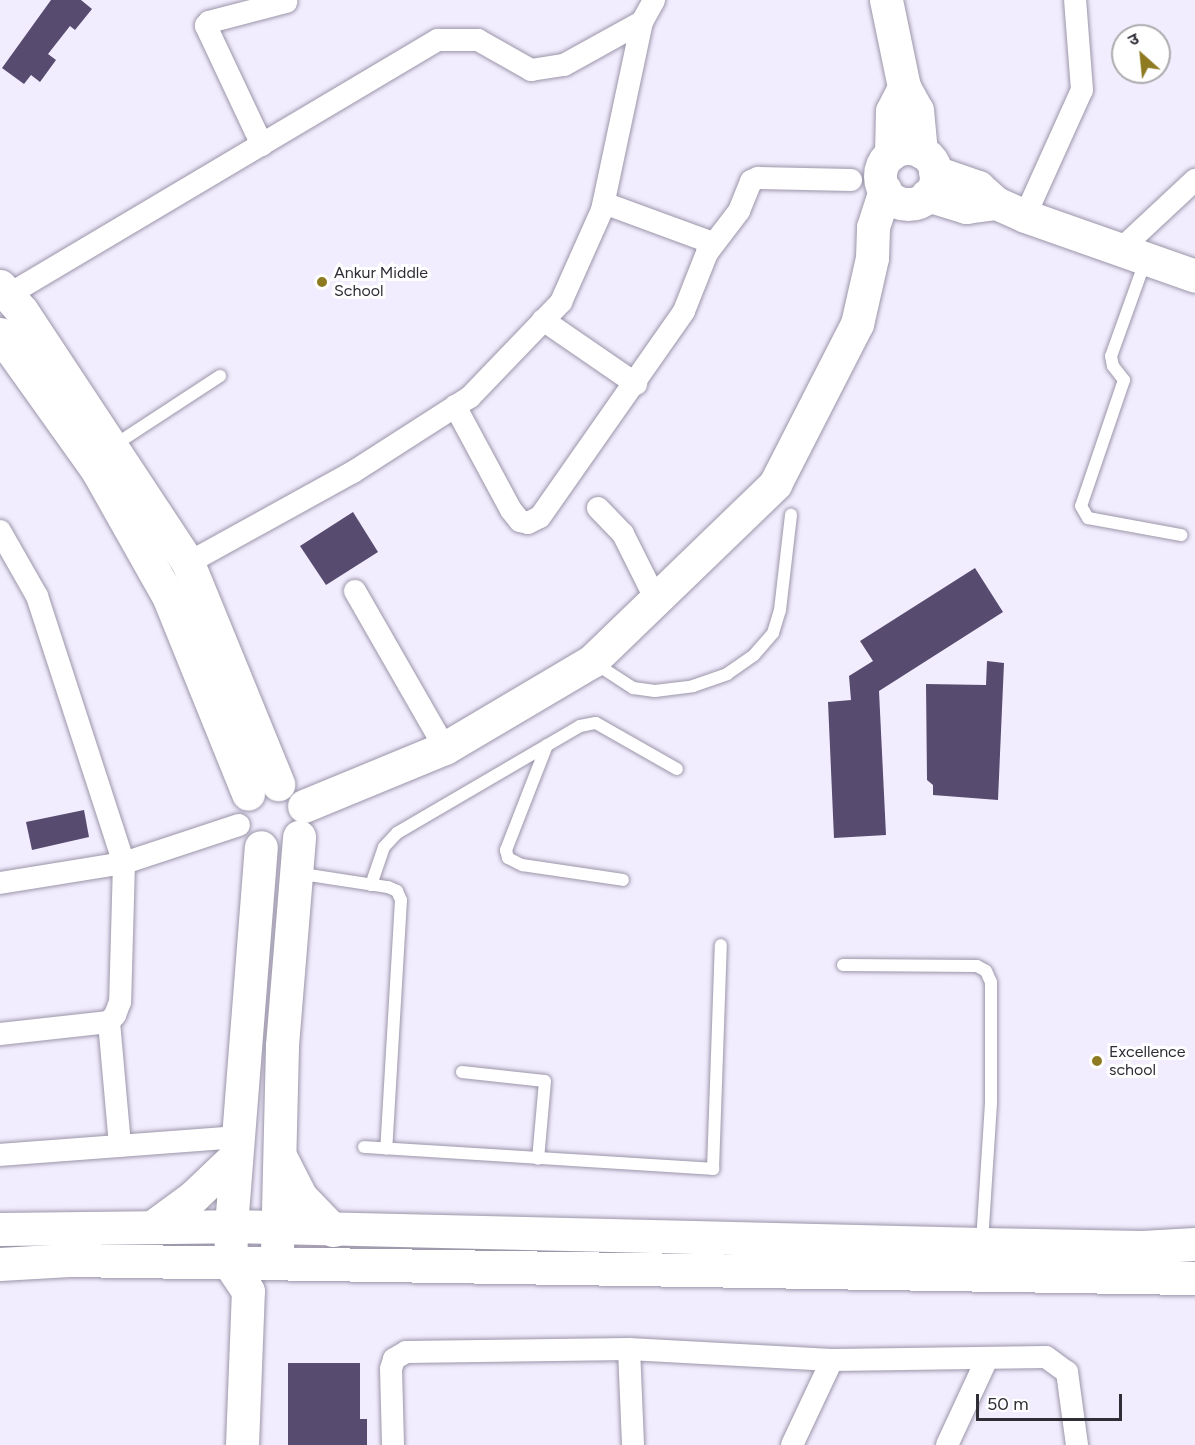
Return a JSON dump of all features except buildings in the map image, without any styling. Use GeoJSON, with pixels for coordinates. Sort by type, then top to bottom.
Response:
{"type":"FeatureCollection","features":[{"type":"Feature","properties":{"kind":"street"},"geometry":{"type":"LineString","coordinates":[[188,563],[353,472],[470,397],[561,302],[604,203],[642,22],[654,0]]}},
{"type":"Feature","properties":{"kind":"street"},"geometry":{"type":"LineString","coordinates":[[1,881],[124,863],[250,836],[281,848],[301,821],[445,748],[592,661],[775,484],[857,324],[872,258],[892,240],[911,178],[892,111],[904,87],[886,0]]}},
{"type":"Feature","properties":{"kind":"street"},"geometry":{"type":"LineString","coordinates":[[1025,216],[1082,90],[1075,0]]}},
{"type":"Feature","properties":{"kind":"street"},"geometry":{"type":"LineString","coordinates":[[262,145],[206,26],[209,22],[286,2]]}},
{"type":"Feature","properties":{"kind":"street"},"geometry":{"type":"LineString","coordinates":[[263,789],[188,563],[113,446],[4,291],[262,145],[438,40],[478,40],[531,70],[564,65],[642,22]]}},
{"type":"Feature","properties":{"kind":"street"},"geometry":{"type":"LineString","coordinates":[[455,406],[511,510],[520,521],[528,523],[540,517],[636,384],[691,298],[713,243],[738,211],[745,188],[758,178],[851,180]]}},
{"type":"Feature","properties":{"kind":"street"},"geometry":{"type":"LineString","coordinates":[[911,178],[978,187],[996,204],[1025,216],[1195,276]]}},
{"type":"Feature","properties":{"kind":"street"},"geometry":{"type":"LineString","coordinates":[[1134,253],[1195,180]]}},
{"type":"Feature","properties":{"kind":"street"},"geometry":{"type":"LineString","coordinates":[[604,203],[713,243]]}},
{"type":"Feature","properties":{"kind":"street"},"geometry":{"type":"LineString","coordinates":[[543,320],[636,384]]}},
{"type":"Feature","properties":{"kind":"street"},"geometry":{"type":"LineString","coordinates":[[0,334],[97,470],[169,598],[263,789]]}},
{"type":"Feature","properties":{"kind":"street"},"geometry":{"type":"LineString","coordinates":[[598,508],[623,534],[656,600]]}},
{"type":"Feature","properties":{"kind":"street"},"geometry":{"type":"LineString","coordinates":[[0,531],[37,596],[124,863],[120,1002],[109,1022],[120,1146]]}},
{"type":"Feature","properties":{"kind":"street"},"geometry":{"type":"LineString","coordinates":[[355,591],[445,748]]}},
{"type":"Feature","properties":{"kind":"street"},"geometry":{"type":"LineString","coordinates":[[238,1436],[248,1291],[230,1264],[250,836],[242,803],[263,789],[290,788],[301,821],[295,873],[278,1151],[277,1264],[248,1291]]}},
{"type":"Feature","properties":{"kind":"street"},"geometry":{"type":"LineString","coordinates":[[0,1034],[109,1022]]}},
{"type":"Feature","properties":{"kind":"street"},"geometry":{"type":"LineString","coordinates":[[0,1155],[120,1146],[236,1147]]}},
{"type":"Feature","properties":{"kind":"street"},"geometry":{"type":"LineString","coordinates":[[152,1227],[193,1197],[236,1147]]}},
{"type":"Feature","properties":{"kind":"street"},"geometry":{"type":"LineString","coordinates":[[278,1151],[301,1197],[333,1230]]}},
{"type":"Feature","properties":{"kind":"street"},"geometry":{"type":"LineString","coordinates":[[0,1229],[231,1226],[277,1229],[1142,1247],[1195,1244]]}},
{"type":"Feature","properties":{"kind":"street"},"geometry":{"type":"LineString","coordinates":[[69,1260],[71,1228]]}},
{"type":"Feature","properties":{"kind":"street"},"geometry":{"type":"LineString","coordinates":[[0,1263],[69,1260],[1195,1278]]}},
{"type":"Feature","properties":{"kind":"street"},"geometry":{"type":"LineString","coordinates":[[628,1349],[633,1445]]}},
{"type":"Feature","properties":{"kind":"street"},"geometry":{"type":"LineString","coordinates":[[393,1445],[391,1369],[394,1359],[406,1352],[628,1349],[832,1360],[1046,1357],[1059,1363],[1067,1372],[1077,1445]]}},
{"type":"Feature","properties":{"kind":"street"},"geometry":{"type":"LineString","coordinates":[[947,1445],[987,1359]]}},
{"type":"Feature","properties":{"kind":"street"},"geometry":{"type":"LineString","coordinates":[[792,1445],[832,1360]]}},
{"type":"Feature","properties":{"kind":"lane"},"geometry":{"type":"LineString","coordinates":[[1134,253],[1111,356],[1113,366],[1124,380],[1081,507],[1088,518],[1181,535]]}},
{"type":"Feature","properties":{"kind":"lane"},"geometry":{"type":"LineString","coordinates":[[113,446],[220,376]]}},
{"type":"Feature","properties":{"kind":"lane"},"geometry":{"type":"LineString","coordinates":[[592,661],[633,688],[655,691],[693,686],[727,674],[754,655],[773,633],[780,610],[791,515]]}},
{"type":"Feature","properties":{"kind":"lane"},"geometry":{"type":"LineString","coordinates":[[371,885],[384,847],[397,833],[580,726],[596,723],[677,769]]}},
{"type":"Feature","properties":{"kind":"lane"},"geometry":{"type":"LineString","coordinates":[[547,745],[506,850],[508,858],[512,864],[623,880]]}},
{"type":"Feature","properties":{"kind":"lane"},"geometry":{"type":"LineString","coordinates":[[295,873],[397,891],[401,900],[386,1149]]}},
{"type":"Feature","properties":{"kind":"lane"},"geometry":{"type":"LineString","coordinates":[[364,1147],[713,1169],[721,945]]}},
{"type":"Feature","properties":{"kind":"lane"},"geometry":{"type":"LineString","coordinates":[[843,965],[977,966],[986,970],[991,982],[991,1103],[982,1244]]}},
{"type":"Feature","properties":{"kind":"lane"},"geometry":{"type":"LineString","coordinates":[[462,1072],[545,1082],[538,1159]]}},
{"type":"Feature","properties":{"kind":"place","name":"Ankur Middle School"},"geometry":{"type":"Point","coordinates":[322,282]}},
{"type":"Feature","properties":{"kind":"place","name":"Excellence school"},"geometry":{"type":"Point","coordinates":[1097,1061]}}]}
